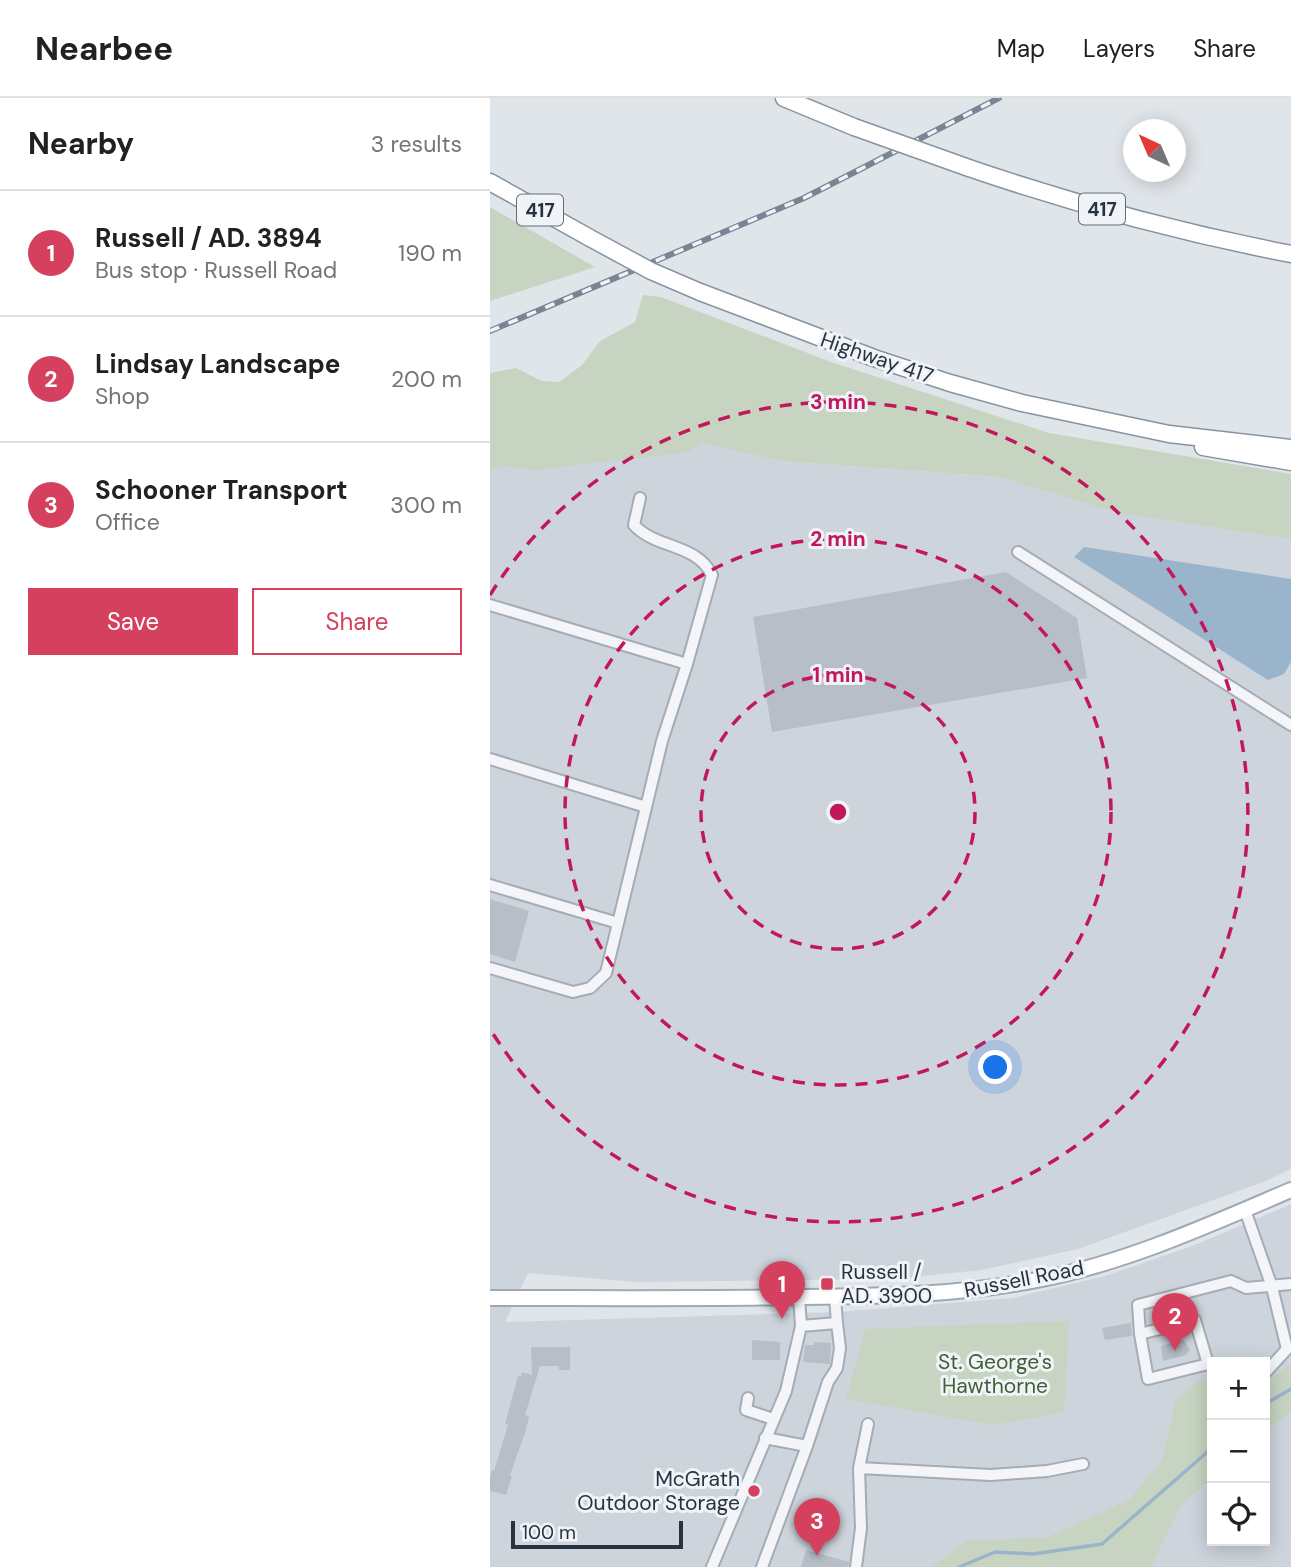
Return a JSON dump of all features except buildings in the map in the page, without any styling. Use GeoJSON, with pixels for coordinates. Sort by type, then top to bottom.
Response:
{"type":"FeatureCollection","features":[{"type":"Feature","properties":{"kind":"highway","name":"417"},"geometry":{"type":"LineString","coordinates":[[784,98],[854,127],[1037,192],[1158,225],[1291,254]]}},
{"type":"Feature","properties":{"kind":"highway","name":"Highway 417"},"geometry":{"type":"LineString","coordinates":[[490,182],[651,271],[874,358],[950,383],[1096,420],[1169,434],[1291,448]]}},
{"type":"Feature","properties":{"kind":"highway"},"geometry":{"type":"LineString","coordinates":[[1096,420],[1216,450],[1291,461]]}},
{"type":"Feature","properties":{"kind":"main road","name":"Russell Road"},"geometry":{"type":"LineString","coordinates":[[490,1298],[941,1294],[1048,1278],[1133,1255],[1291,1190]]}},
{"type":"Feature","properties":{"kind":"lane"},"geometry":{"type":"LineString","coordinates":[[490,968],[573,992],[590,988],[606,973],[662,741],[712,575],[707,565],[692,553],[643,535],[634,525],[640,498]]}},
{"type":"Feature","properties":{"kind":"lane"},"geometry":{"type":"LineString","coordinates":[[1018,552],[1291,724]]}},
{"type":"Feature","properties":{"kind":"lane"},"geometry":{"type":"LineString","coordinates":[[490,605],[687,664]]}},
{"type":"Feature","properties":{"kind":"lane"},"geometry":{"type":"LineString","coordinates":[[490,759],[646,807]]}},
{"type":"Feature","properties":{"kind":"lane"},"geometry":{"type":"LineString","coordinates":[[490,885],[618,923]]}},
{"type":"Feature","properties":{"kind":"lane"},"geometry":{"type":"LineString","coordinates":[[1245,1210],[1272,1287],[1289,1348],[1270,1368]]}},
{"type":"Feature","properties":{"kind":"lane"},"geometry":{"type":"LineString","coordinates":[[1207,1367],[1149,1379],[1140,1334],[1138,1305],[1231,1282],[1245,1288],[1291,1284]]}},
{"type":"Feature","properties":{"kind":"lane"},"geometry":{"type":"LineString","coordinates":[[712,1567],[786,1391],[800,1326],[799,1297]]}},
{"type":"Feature","properties":{"kind":"lane"},"geometry":{"type":"LineString","coordinates":[[762,1567],[828,1382],[837,1368],[840,1348],[835,1297]]}},
{"type":"Feature","properties":{"kind":"lane"},"geometry":{"type":"LineString","coordinates":[[1140,1334],[1195,1320],[1207,1357]]}},
{"type":"Feature","properties":{"kind":"lane"},"geometry":{"type":"LineString","coordinates":[[800,1326],[837,1323]]}},
{"type":"Feature","properties":{"kind":"lane"},"geometry":{"type":"LineString","coordinates":[[748,1398],[746,1410],[773,1419]]}},
{"type":"Feature","properties":{"kind":"lane"},"geometry":{"type":"LineString","coordinates":[[856,1567],[861,1528],[859,1468],[869,1424]]}},
{"type":"Feature","properties":{"kind":"lane"},"geometry":{"type":"LineString","coordinates":[[765,1438],[807,1446]]}},
{"type":"Feature","properties":{"kind":"lane"},"geometry":{"type":"LineString","coordinates":[[859,1468],[990,1475],[1047,1471],[1083,1464]]}},
{"type":"Feature","properties":{"kind":"shaded area"},"geometry":{"type":"Polygon","coordinates":[[[490,421],[700,442],[779,461],[1000,477],[1119,513],[1291,539],[1291,1169],[1266,1181],[1078,1249],[981,1270],[895,1279],[636,1282],[528,1273],[505,1322],[837,1312],[1013,1298],[1105,1276],[1195,1245],[1291,1204],[1291,1567],[490,1567],[490,421]]]}},
{"type":"Feature","properties":{"kind":"green space"},"geometry":{"type":"Polygon","coordinates":[[[490,207],[595,267],[490,301],[490,207]]]}},
{"type":"Feature","properties":{"kind":"green space"},"geometry":{"type":"Polygon","coordinates":[[[643,295],[661,297],[831,362],[1049,433],[1291,474],[1291,539],[1118,513],[1000,477],[779,461],[700,442],[689,452],[535,470],[504,466],[490,469],[490,373],[516,368],[542,381],[559,382],[582,365],[600,341],[635,322],[643,295]]]}},
{"type":"Feature","properties":{"kind":"green space","name":"St. George's Hawthorne"},"geometry":{"type":"Polygon","coordinates":[[[1069,1321],[1064,1412],[994,1425],[846,1399],[865,1329],[1069,1321]]]}},
{"type":"Feature","properties":{"kind":"green space"},"geometry":{"type":"Polygon","coordinates":[[[1291,1364],[1291,1411],[1270,1428],[1270,1420],[1270,1379],[1291,1364]]]}},
{"type":"Feature","properties":{"kind":"green space"},"geometry":{"type":"Polygon","coordinates":[[[1201,1378],[1207,1382],[1207,1482],[1181,1505],[1152,1565],[931,1567],[967,1541],[1048,1537],[1130,1499],[1162,1460],[1176,1400],[1201,1378]]]}},
{"type":"Feature","properties":{"kind":"water"},"geometry":{"type":"Polygon","coordinates":[[[1084,547],[1291,579],[1291,662],[1284,674],[1268,680],[1074,557],[1084,547]]]}},
{"type":"Feature","properties":{"kind":"waterway"},"geometry":{"type":"LineString","coordinates":[[1270,1401],[1291,1389]]}},
{"type":"Feature","properties":{"kind":"waterway"},"geometry":{"type":"LineString","coordinates":[[959,1567],[995,1552],[1033,1554],[1102,1544],[1207,1452]]}},
{"type":"Feature","properties":{"kind":"railway"},"geometry":{"type":"LineString","coordinates":[[490,331],[804,198],[999,98]]}},
{"type":"Feature","properties":{"kind":"place","name":"Russell / AD. 3900"},"geometry":{"type":"Point","coordinates":[827,1284]}},
{"type":"Feature","properties":{"kind":"place","name":"Russell / AD. 3894"},"geometry":{"type":"Point","coordinates":[782,1319]}},
{"type":"Feature","properties":{"kind":"place","name":"Lindsay Landscape"},"geometry":{"type":"Point","coordinates":[1175,1351]}},
{"type":"Feature","properties":{"kind":"place","name":"McGrath Outdoor Storage"},"geometry":{"type":"Point","coordinates":[754,1491]}},
{"type":"Feature","properties":{"kind":"place","name":"Schooner Transport"},"geometry":{"type":"Point","coordinates":[817,1556]}}]}
